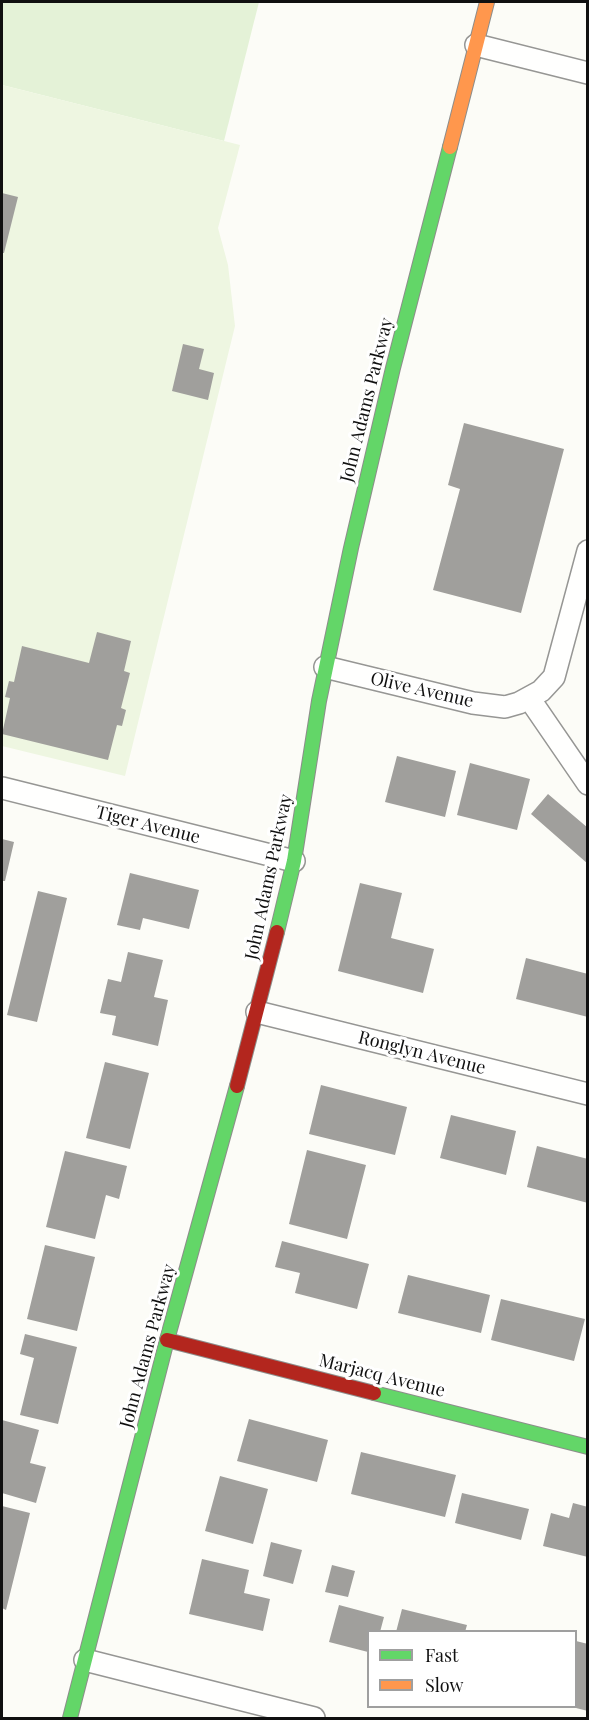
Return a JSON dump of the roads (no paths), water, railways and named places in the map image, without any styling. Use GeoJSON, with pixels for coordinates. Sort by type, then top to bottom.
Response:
{"type":"FeatureCollection","features":[{"type":"Feature","properties":{"kind":"street","name":"John Adams Parkway"},"geometry":{"type":"LineString","coordinates":[[70,1719],[167,1340],[257,1012],[294,861],[325,667],[393,368],[487,2]]}},
{"type":"Feature","properties":{"kind":"street"},"geometry":{"type":"LineString","coordinates":[[476,45],[588,73]]}},
{"type":"Feature","properties":{"kind":"street"},"geometry":{"type":"LineString","coordinates":[[588,551],[584,578],[554,677],[541,692],[524,701],[588,784]]}},
{"type":"Feature","properties":{"kind":"street","name":"Olive Avenue"},"geometry":{"type":"LineString","coordinates":[[325,667],[473,703],[505,707],[524,701]]}},
{"type":"Feature","properties":{"kind":"street","name":"Tiger Avenue"},"geometry":{"type":"LineString","coordinates":[[2,788],[294,861]]}},
{"type":"Feature","properties":{"kind":"street","name":"Ronglyn Avenue"},"geometry":{"type":"LineString","coordinates":[[257,1012],[588,1094]]}},
{"type":"Feature","properties":{"kind":"street","name":"Marjacq Avenue"},"geometry":{"type":"LineString","coordinates":[[167,1340],[588,1447]]}},
{"type":"Feature","properties":{"kind":"street"},"geometry":{"type":"LineString","coordinates":[[85,1660],[314,1719]]}}]}
